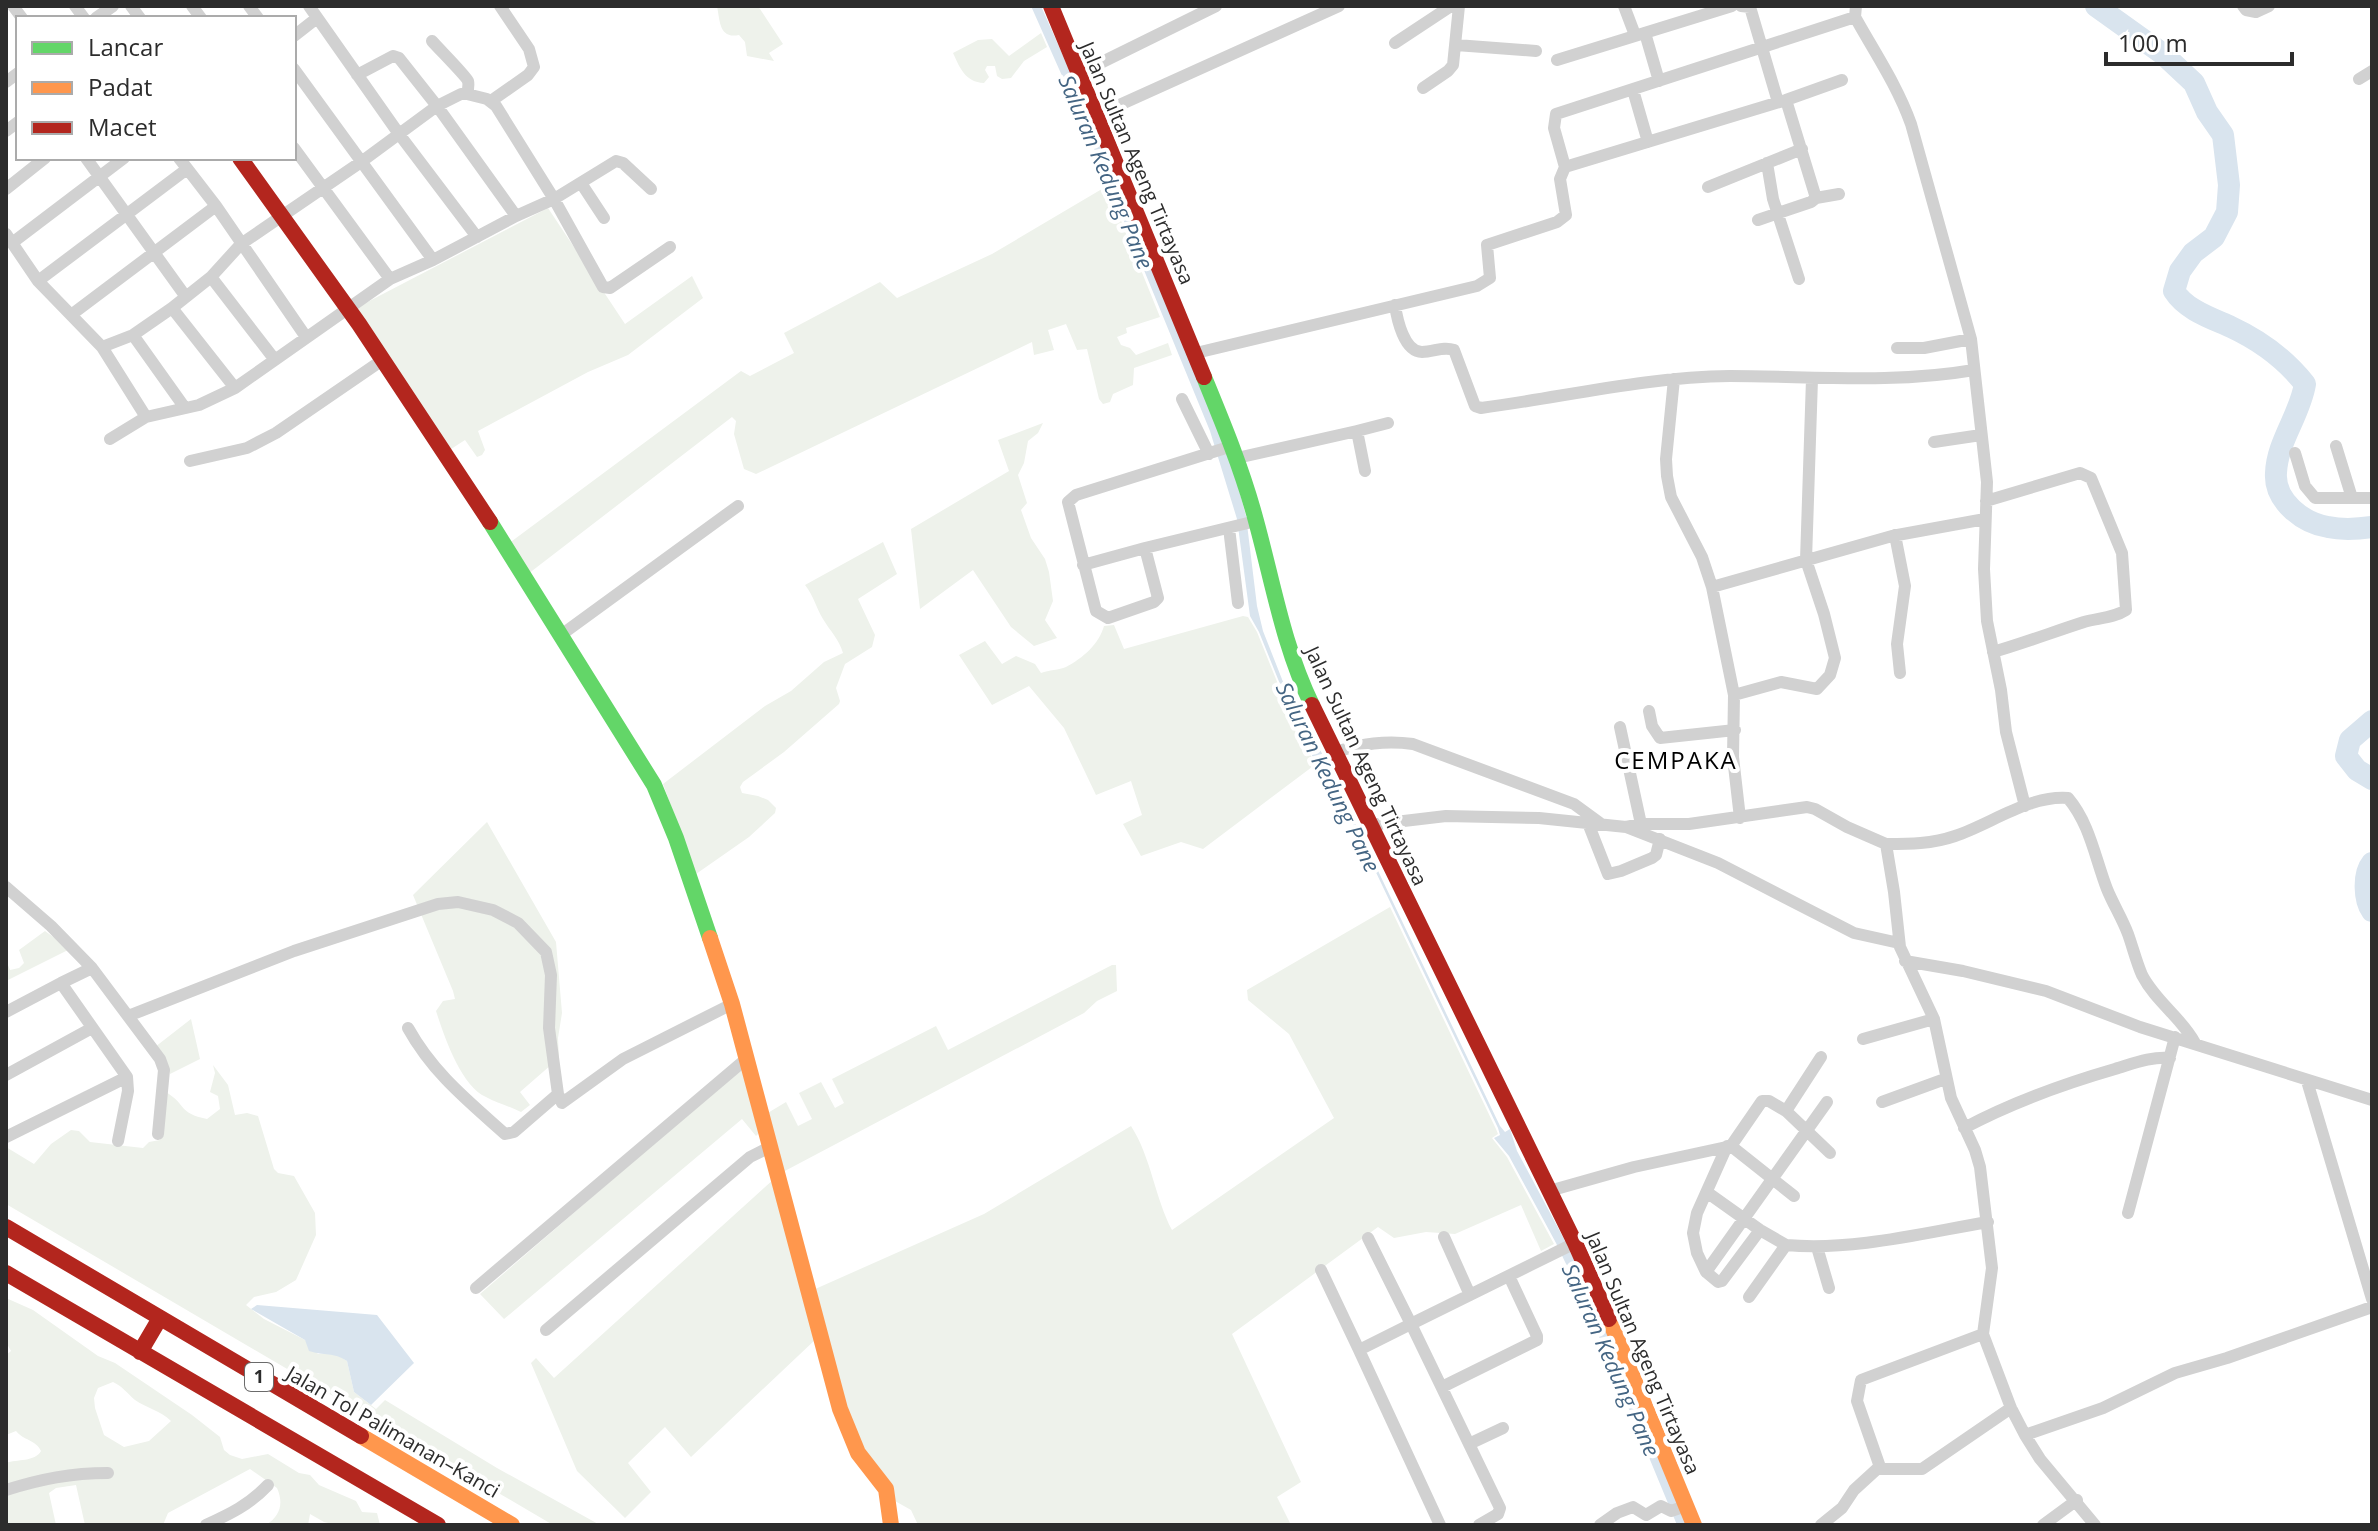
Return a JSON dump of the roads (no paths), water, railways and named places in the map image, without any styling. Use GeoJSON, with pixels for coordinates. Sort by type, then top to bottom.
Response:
{"type":"FeatureCollection","features":[{"type":"Feature","properties":{"kind":"main road","name":"Jalan Sultan Ageng Tirtayasa"},"geometry":{"type":"LineString","coordinates":[[1051,6],[1196,353],[1233,450],[1295,671],[1549,1191],[1567,1247],[1624,1353],[1679,1508],[1694,1525]]}},
{"type":"Feature","properties":{"kind":"main road"},"geometry":{"type":"LineString","coordinates":[[241,160],[348,309],[498,534],[654,785],[676,838],[732,1004],[840,1409],[858,1453],[886,1489],[891,1525]]}},
{"type":"Feature","properties":{"kind":"main road","name":"Jalan Tol Palimanan–Kanci"},"geometry":{"type":"LineString","coordinates":[[6,1227],[512,1525]]}},
{"type":"Feature","properties":{"kind":"main road","name":"1"},"geometry":{"type":"LineString","coordinates":[[6,1273],[438,1525]]}},
{"type":"Feature","properties":{"kind":"main road"},"geometry":{"type":"LineString","coordinates":[[140,1352],[160,1318]]}},
{"type":"Feature","properties":{"kind":"street"},"geometry":{"type":"LineString","coordinates":[[309,6],[399,134],[477,237]]}},
{"type":"Feature","properties":{"kind":"street"},"geometry":{"type":"LineString","coordinates":[[491,101],[528,75],[534,67],[529,49],[500,6]]}},
{"type":"Feature","properties":{"kind":"street"},"geometry":{"type":"LineString","coordinates":[[1078,74],[1216,6]]}},
{"type":"Feature","properties":{"kind":"street"},"geometry":{"type":"LineString","coordinates":[[1095,116],[1339,6]]}},
{"type":"Feature","properties":{"kind":"street"},"geometry":{"type":"LineString","coordinates":[[1395,43],[1451,6]]}},
{"type":"Feature","properties":{"kind":"street"},"geometry":{"type":"LineString","coordinates":[[1423,88],[1453,65],[1459,6]]}},
{"type":"Feature","properties":{"kind":"street"},"geometry":{"type":"LineString","coordinates":[[1624,6],[1640,34],[1659,81]]}},
{"type":"Feature","properties":{"kind":"street"},"geometry":{"type":"LineString","coordinates":[[1557,60],[1732,6]]}},
{"type":"Feature","properties":{"kind":"street"},"geometry":{"type":"LineString","coordinates":[[1748,6],[1761,48],[1802,149],[1816,198]]}},
{"type":"Feature","properties":{"kind":"street"},"geometry":{"type":"LineString","coordinates":[[2243,6],[2256,12],[2269,6]]}},
{"type":"Feature","properties":{"kind":"street"},"geometry":{"type":"LineString","coordinates":[[1196,353],[1485,282],[1490,278],[1487,245],[1557,222],[1566,215],[1560,179],[1565,167],[1554,128],[1556,114],[1761,48],[1855,11],[1901,97],[1971,339],[1987,482],[1986,608],[2006,732],[2025,806]]}},
{"type":"Feature","properties":{"kind":"street"},"geometry":{"type":"LineString","coordinates":[[296,34],[317,18]]}},
{"type":"Feature","properties":{"kind":"street"},"geometry":{"type":"LineString","coordinates":[[432,41],[456,70],[466,76],[469,83],[467,94]]}},
{"type":"Feature","properties":{"kind":"street"},"geometry":{"type":"LineString","coordinates":[[1456,45],[1536,51]]}},
{"type":"Feature","properties":{"kind":"street"},"geometry":{"type":"LineString","coordinates":[[357,75],[397,56],[516,216]]}},
{"type":"Feature","properties":{"kind":"street"},"geometry":{"type":"LineString","coordinates":[[2359,79],[2372,71]]}},
{"type":"Feature","properties":{"kind":"street"},"geometry":{"type":"LineString","coordinates":[[296,72],[433,260]]}},
{"type":"Feature","properties":{"kind":"street"},"geometry":{"type":"LineString","coordinates":[[1565,167],[1842,80]]}},
{"type":"Feature","properties":{"kind":"street"},"geometry":{"type":"LineString","coordinates":[[1633,90],[1648,142]]}},
{"type":"Feature","properties":{"kind":"street"},"geometry":{"type":"LineString","coordinates":[[102,347],[133,335],[172,308],[211,277],[241,244],[437,106],[461,94],[491,101],[496,106],[554,199],[603,287],[610,288],[670,247]]}},
{"type":"Feature","properties":{"kind":"street"},"geometry":{"type":"LineString","coordinates":[[1708,187],[1802,149]]}},
{"type":"Feature","properties":{"kind":"street"},"geometry":{"type":"LineString","coordinates":[[296,151],[390,279]]}},
{"type":"Feature","properties":{"kind":"street"},"geometry":{"type":"LineString","coordinates":[[6,189],[42,160]]}},
{"type":"Feature","properties":{"kind":"street"},"geometry":{"type":"LineString","coordinates":[[88,160],[186,297]]}},
{"type":"Feature","properties":{"kind":"street"},"geometry":{"type":"LineString","coordinates":[[121,160],[9,238],[38,281],[102,347],[146,417]]}},
{"type":"Feature","properties":{"kind":"street"},"geometry":{"type":"LineString","coordinates":[[110,439],[146,417],[214,400],[390,279],[554,199],[616,161],[623,163],[651,189]]}},
{"type":"Feature","properties":{"kind":"street"},"geometry":{"type":"LineString","coordinates":[[38,281],[183,163],[306,337]]}},
{"type":"Feature","properties":{"kind":"street"},"geometry":{"type":"LineString","coordinates":[[1767,163],[1778,214],[1799,279]]}},
{"type":"Feature","properties":{"kind":"street"},"geometry":{"type":"LineString","coordinates":[[581,183],[604,218]]}},
{"type":"Feature","properties":{"kind":"street"},"geometry":{"type":"LineString","coordinates":[[1758,220],[1816,198],[1839,194]]}},
{"type":"Feature","properties":{"kind":"street"},"geometry":{"type":"LineString","coordinates":[[71,315],[216,206]]}},
{"type":"Feature","properties":{"kind":"street"},"geometry":{"type":"LineString","coordinates":[[211,277],[275,360]]}},
{"type":"Feature","properties":{"kind":"street"},"geometry":{"type":"LineString","coordinates":[[1395,305],[1401,331],[1415,350],[1420,353],[1447,348],[1454,350],[1475,406],[1481,408],[1674,379],[1730,376],[1812,379],[1935,377],[1974,370]]}},
{"type":"Feature","properties":{"kind":"street"},"geometry":{"type":"LineString","coordinates":[[172,308],[235,388]]}},
{"type":"Feature","properties":{"kind":"street"},"geometry":{"type":"LineString","coordinates":[[133,335],[185,408]]}},
{"type":"Feature","properties":{"kind":"street"},"geometry":{"type":"LineString","coordinates":[[1897,348],[1924,348],[1971,339]]}},
{"type":"Feature","properties":{"kind":"street"},"geometry":{"type":"LineString","coordinates":[[190,461],[247,448],[276,433],[381,361]]}},
{"type":"Feature","properties":{"kind":"street"},"geometry":{"type":"LineString","coordinates":[[1674,379],[1667,476],[1671,497],[1702,557],[1712,587],[1734,695],[1733,757],[1740,818]]}},
{"type":"Feature","properties":{"kind":"street"},"geometry":{"type":"LineString","coordinates":[[1734,695],[1784,682],[1817,689],[1830,675],[1835,658],[1806,560],[1812,379]]}},
{"type":"Feature","properties":{"kind":"street"},"geometry":{"type":"LineString","coordinates":[[1182,399],[1212,453]]}},
{"type":"Feature","properties":{"kind":"street"},"geometry":{"type":"LineString","coordinates":[[1145,548],[1158,598],[1108,618],[1096,611],[1068,507],[1071,498],[1212,453],[1357,431],[1388,423]]}},
{"type":"Feature","properties":{"kind":"street"},"geometry":{"type":"LineString","coordinates":[[1357,431],[1365,471]]}},
{"type":"Feature","properties":{"kind":"street"},"geometry":{"type":"LineString","coordinates":[[1934,442],[1981,435]]}},
{"type":"Feature","properties":{"kind":"street"},"geometry":{"type":"LineString","coordinates":[[2336,446],[2352,498]]}},
{"type":"Feature","properties":{"kind":"street"},"geometry":{"type":"LineString","coordinates":[[2295,453],[2305,486],[2315,498],[2372,498]]}},
{"type":"Feature","properties":{"kind":"street"},"geometry":{"type":"LineString","coordinates":[[1986,501],[2080,473],[2091,478],[2122,553],[2126,605],[2126,610],[2117,615],[2084,622],[1993,652]]}},
{"type":"Feature","properties":{"kind":"street"},"geometry":{"type":"LineString","coordinates":[[561,635],[738,506]]}},
{"type":"Feature","properties":{"kind":"street"},"geometry":{"type":"LineString","coordinates":[[1712,587],[1895,535],[1985,519]]}},
{"type":"Feature","properties":{"kind":"street"},"geometry":{"type":"LineString","coordinates":[[1083,565],[1253,522]]}},
{"type":"Feature","properties":{"kind":"street"},"geometry":{"type":"LineString","coordinates":[[1232,527],[1238,603]]}},
{"type":"Feature","properties":{"kind":"street"},"geometry":{"type":"LineString","coordinates":[[1895,535],[1905,586],[1897,644],[1900,673]]}},
{"type":"Feature","properties":{"kind":"street"},"geometry":{"type":"LineString","coordinates":[[1649,711],[1652,726],[1660,738],[1735,730]]}},
{"type":"Feature","properties":{"kind":"street"},"geometry":{"type":"LineString","coordinates":[[1620,727],[1641,824]]}},
{"type":"Feature","properties":{"kind":"street"},"geometry":{"type":"LineString","coordinates":[[1335,752],[1366,743],[1386,741],[1413,744],[1574,804],[1602,825]]}},
{"type":"Feature","properties":{"kind":"street"},"geometry":{"type":"LineString","coordinates":[[1626,827],[1689,824],[1782,810],[1815,809],[1886,844],[1923,844],[1954,837],[2025,806],[2066,797],[2071,800],[2087,828],[2144,978],[2155,996],[2179,1017],[2184,1040]]}},
{"type":"Feature","properties":{"kind":"street"},"geometry":{"type":"LineString","coordinates":[[1370,825],[1446,816],[1539,818],[1626,827],[1718,863],[1854,933],[1902,952],[2046,991],[2140,1027],[2372,1100]]}},
{"type":"Feature","properties":{"kind":"street"},"geometry":{"type":"LineString","coordinates":[[1588,823],[1608,874],[1652,858],[1656,855],[1660,839]]}},
{"type":"Feature","properties":{"kind":"street"},"geometry":{"type":"LineString","coordinates":[[1886,844],[1902,952],[1934,1019],[1945,1079],[1980,1167],[1992,1268],[1983,1334],[2011,1408],[2025,1435],[2040,1459],[2095,1525]]}},
{"type":"Feature","properties":{"kind":"street"},"geometry":{"type":"LineString","coordinates":[[6,887],[92,968],[163,1065],[158,1134]]}},
{"type":"Feature","properties":{"kind":"street"},"geometry":{"type":"LineString","coordinates":[[128,1016],[154,1003],[294,951],[438,904],[458,902],[478,905],[509,917],[546,952],[551,975],[549,1028],[560,1102],[565,1102],[581,1087],[623,1059],[732,1004]]}},
{"type":"Feature","properties":{"kind":"street"},"geometry":{"type":"LineString","coordinates":[[6,1012],[92,968]]}},
{"type":"Feature","properties":{"kind":"street"},"geometry":{"type":"LineString","coordinates":[[61,983],[127,1077],[128,1091],[118,1141]]}},
{"type":"Feature","properties":{"kind":"street"},"geometry":{"type":"LineString","coordinates":[[1863,1039],[1934,1019]]}},
{"type":"Feature","properties":{"kind":"street"},"geometry":{"type":"LineString","coordinates":[[6,1075],[92,1028]]}},
{"type":"Feature","properties":{"kind":"street"},"geometry":{"type":"LineString","coordinates":[[408,1028],[423,1055],[445,1080],[505,1134],[514,1132],[558,1094]]}},
{"type":"Feature","properties":{"kind":"street"},"geometry":{"type":"LineString","coordinates":[[2128,1213],[2170,1058],[2184,1040]]}},
{"type":"Feature","properties":{"kind":"street"},"geometry":{"type":"LineString","coordinates":[[1786,1111],[1821,1057]]}},
{"type":"Feature","properties":{"kind":"street"},"geometry":{"type":"LineString","coordinates":[[1964,1128],[2024,1099],[2077,1080],[2139,1062],[2170,1058]]}},
{"type":"Feature","properties":{"kind":"street"},"geometry":{"type":"LineString","coordinates":[[476,1288],[746,1059]]}},
{"type":"Feature","properties":{"kind":"street"},"geometry":{"type":"LineString","coordinates":[[6,1137],[127,1077]]}},
{"type":"Feature","properties":{"kind":"street"},"geometry":{"type":"LineString","coordinates":[[1882,1102],[1945,1079]]}},
{"type":"Feature","properties":{"kind":"street"},"geometry":{"type":"LineString","coordinates":[[2307,1081],[2372,1299]]}},
{"type":"Feature","properties":{"kind":"street"},"geometry":{"type":"LineString","coordinates":[[1760,1230],[1722,1281],[1718,1282],[1706,1272],[1697,1253],[1693,1233],[1697,1213],[1729,1146],[1762,1101],[1769,1101],[1786,1111],[1830,1153]]}},
{"type":"Feature","properties":{"kind":"street"},"geometry":{"type":"LineString","coordinates":[[1706,1272],[1827,1102]]}},
{"type":"Feature","properties":{"kind":"street"},"geometry":{"type":"LineString","coordinates":[[1549,1191],[1634,1167],[1729,1146],[1794,1196]]}},
{"type":"Feature","properties":{"kind":"street"},"geometry":{"type":"LineString","coordinates":[[546,1330],[750,1157],[770,1147]]}},
{"type":"Feature","properties":{"kind":"street"},"geometry":{"type":"LineString","coordinates":[[1708,1193],[1786,1245],[1817,1247],[1882,1240],[1988,1222]]}},
{"type":"Feature","properties":{"kind":"street"},"geometry":{"type":"LineString","coordinates":[[1444,1237],[1470,1295]]}},
{"type":"Feature","properties":{"kind":"street"},"geometry":{"type":"LineString","coordinates":[[1368,1238],[1500,1508],[1498,1514],[1479,1525]]}},
{"type":"Feature","properties":{"kind":"street"},"geometry":{"type":"LineString","coordinates":[[1749,1297],[1786,1245]]}},
{"type":"Feature","properties":{"kind":"street"},"geometry":{"type":"LineString","coordinates":[[1359,1350],[1567,1247]]}},
{"type":"Feature","properties":{"kind":"street"},"geometry":{"type":"LineString","coordinates":[[1817,1247],[1829,1288]]}},
{"type":"Feature","properties":{"kind":"street"},"geometry":{"type":"LineString","coordinates":[[1321,1270],[1440,1525]]}},
{"type":"Feature","properties":{"kind":"street"},"geometry":{"type":"LineString","coordinates":[[1442,1387],[1537,1340],[1509,1276]]}},
{"type":"Feature","properties":{"kind":"street"},"geometry":{"type":"LineString","coordinates":[[2025,1435],[2103,1408],[2175,1373],[2372,1307]]}},
{"type":"Feature","properties":{"kind":"street"},"geometry":{"type":"LineString","coordinates":[[1880,1467],[1857,1401],[1861,1380],[1983,1334]]}},
{"type":"Feature","properties":{"kind":"street"},"geometry":{"type":"LineString","coordinates":[[1821,1525],[1842,1508],[1864,1479],[1880,1467],[1922,1469],[2011,1408]]}},
{"type":"Feature","properties":{"kind":"street"},"geometry":{"type":"LineString","coordinates":[[1469,1444],[1503,1428]]}},
{"type":"Feature","properties":{"kind":"street"},"geometry":{"type":"LineString","coordinates":[[6,1490],[62,1475],[108,1473]]}},
{"type":"Feature","properties":{"kind":"street"},"geometry":{"type":"LineString","coordinates":[[206,1525],[253,1501],[268,1485]]}},
{"type":"Feature","properties":{"kind":"street"},"geometry":{"type":"LineString","coordinates":[[2043,1525],[2077,1500]]}},
{"type":"Feature","properties":{"kind":"street"},"geometry":{"type":"LineString","coordinates":[[1600,1525],[1633,1507],[1646,1515],[1661,1506],[1679,1508]]}},
{"type":"Feature","properties":{"kind":"water","name":"Saluran Kedung Pane"},"geometry":{"type":"Polygon","coordinates":[[[1031,6],[1041,6],[1099,137],[1232,464],[1246,516],[1263,631],[1289,697],[1294,695],[1500,1126],[1505,1132],[1510,1129],[1517,1151],[1564,1239],[1596,1306],[1687,1525],[1677,1525],[1588,1310],[1509,1156],[1494,1138],[1500,1135],[1498,1128],[1340,797],[1324,776],[1281,702],[1286,699],[1250,616],[1237,519],[1210,431],[1091,141],[1031,6]]]}},
{"type":"Feature","properties":{"kind":"water"},"geometry":{"type":"Polygon","coordinates":[[[257,1305],[377,1315],[414,1363],[371,1405],[354,1392],[347,1361],[338,1356],[309,1351],[305,1340],[251,1309],[257,1305]]]}},
{"type":"Feature","properties":{"kind":"waterway"},"geometry":{"type":"LineString","coordinates":[[2096,6],[2163,54],[2194,83],[2207,112],[2223,135],[2229,185],[2227,212],[2214,237],[2193,253],[2180,271],[2174,291],[2192,308],[2262,344],[2305,384],[2277,462],[2280,493],[2300,516],[2319,525],[2344,529],[2372,527]]}},
{"type":"Feature","properties":{"kind":"waterway"},"geometry":{"type":"LineString","coordinates":[[2372,721],[2350,740],[2346,756],[2357,770],[2372,779]]}},
{"type":"Feature","properties":{"kind":"waterway"},"geometry":{"type":"LineString","coordinates":[[2372,863],[2366,887],[2372,911]]}},
{"type":"Feature","properties":{"kind":"district","name":"CEMPAKA"},"geometry":{"type":"Point","coordinates":[1676,761]}}]}
